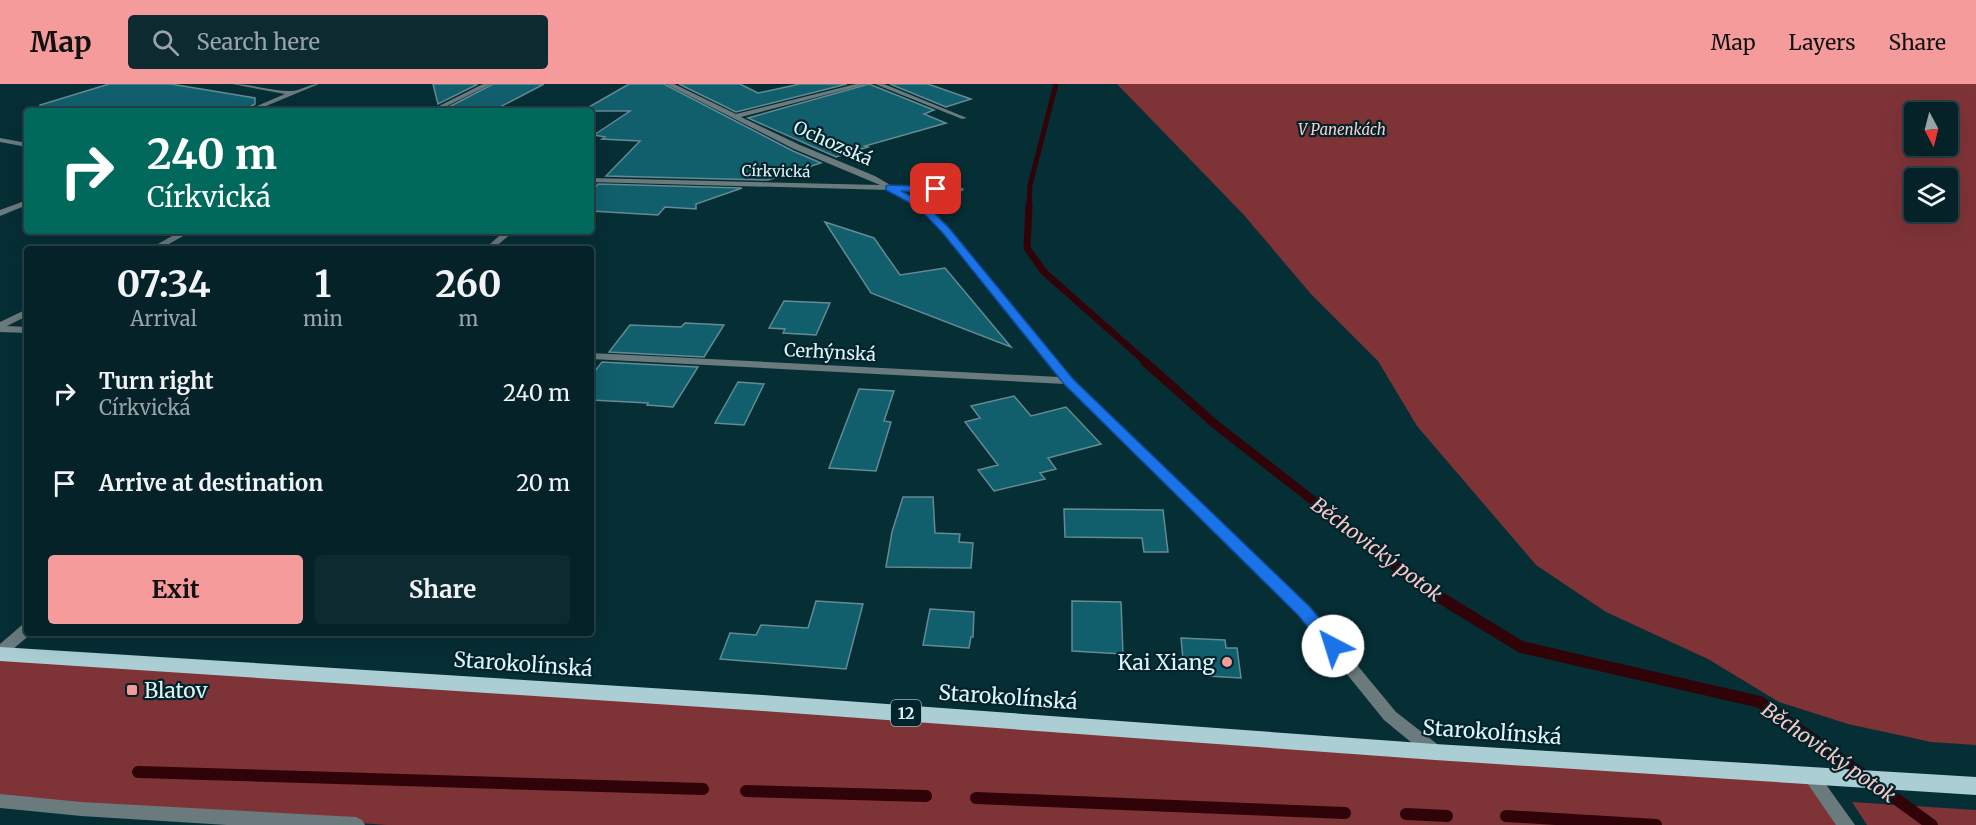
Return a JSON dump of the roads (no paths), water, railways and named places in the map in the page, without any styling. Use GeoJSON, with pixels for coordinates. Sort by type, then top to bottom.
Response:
{"type":"FeatureCollection","features":[{"type":"Feature","properties":{"kind":"main road","name":"Starokolínská"},"geometry":{"type":"LineString","coordinates":[[0,653],[763,703],[1435,752],[1976,786]]}},
{"type":"Feature","properties":{"kind":"street"},"geometry":{"type":"LineString","coordinates":[[235,84],[293,93]]}},
{"type":"Feature","properties":{"kind":"street"},"geometry":{"type":"LineString","coordinates":[[256,108],[316,84]]}},
{"type":"Feature","properties":{"kind":"street"},"geometry":{"type":"LineString","coordinates":[[438,108],[488,84]]}},
{"type":"Feature","properties":{"kind":"street","name":"Ochozská"},"geometry":{"type":"LineString","coordinates":[[669,84],[921,205],[945,230],[1068,381],[1304,611],[1390,716],[1435,752]]}},
{"type":"Feature","properties":{"kind":"street"},"geometry":{"type":"LineString","coordinates":[[736,116],[864,84]]}},
{"type":"Feature","properties":{"kind":"street"},"geometry":{"type":"LineString","coordinates":[[878,84],[964,118]]}},
{"type":"Feature","properties":{"kind":"street"},"geometry":{"type":"LineString","coordinates":[[0,140],[24,144]]}},
{"type":"Feature","properties":{"kind":"street","name":"Církvická"},"geometry":{"type":"LineString","coordinates":[[594,180],[960,190]]}},
{"type":"Feature","properties":{"kind":"street"},"geometry":{"type":"LineString","coordinates":[[0,213],[24,203]]}},
{"type":"Feature","properties":{"kind":"street"},"geometry":{"type":"LineString","coordinates":[[159,246],[182,234]]}},
{"type":"Feature","properties":{"kind":"street"},"geometry":{"type":"LineString","coordinates":[[492,246],[506,234]]}},
{"type":"Feature","properties":{"kind":"street"},"geometry":{"type":"LineString","coordinates":[[0,327],[24,314]]}},
{"type":"Feature","properties":{"kind":"street"},"geometry":{"type":"LineString","coordinates":[[0,327],[24,330]]}},
{"type":"Feature","properties":{"kind":"street","name":"Cerhýnská"},"geometry":{"type":"LineString","coordinates":[[594,356],[1068,381]]}},
{"type":"Feature","properties":{"kind":"street"},"geometry":{"type":"LineString","coordinates":[[0,653],[24,632]]}},
{"type":"Feature","properties":{"kind":"street"},"geometry":{"type":"LineString","coordinates":[[1811,777],[1846,825]]}},
{"type":"Feature","properties":{"kind":"street"},"geometry":{"type":"LineString","coordinates":[[0,801],[81,810],[356,825]]}},
{"type":"Feature","properties":{"kind":"waterway","name":"Běchovický potok"},"geometry":{"type":"LineString","coordinates":[[1029,206],[1030,185],[1056,84]]}},
{"type":"Feature","properties":{"kind":"waterway","name":"Běchovický potok"},"geometry":{"type":"LineString","coordinates":[[1029,205],[1027,248],[1044,272],[1147,363]]}},
{"type":"Feature","properties":{"kind":"waterway","name":"Běchovický potok"},"geometry":{"type":"LineString","coordinates":[[1145,362],[1216,425],[1396,565]]}},
{"type":"Feature","properties":{"kind":"waterway","name":"Běchovický potok"},"geometry":{"type":"LineString","coordinates":[[1394,564],[1428,590],[1521,647],[1760,702],[1863,775]]}},
{"type":"Feature","properties":{"kind":"waterway"},"geometry":{"type":"LineString","coordinates":[[138,772],[703,789]]}},
{"type":"Feature","properties":{"kind":"waterway","name":"Běchovický potok"},"geometry":{"type":"LineString","coordinates":[[1874,783],[1932,825]]}},
{"type":"Feature","properties":{"kind":"waterway"},"geometry":{"type":"LineString","coordinates":[[746,791],[926,796]]}},
{"type":"Feature","properties":{"kind":"waterway"},"geometry":{"type":"LineString","coordinates":[[976,798],[1345,813]]}},
{"type":"Feature","properties":{"kind":"waterway"},"geometry":{"type":"LineString","coordinates":[[1406,814],[1447,816]]}},
{"type":"Feature","properties":{"kind":"waterway"},"geometry":{"type":"LineString","coordinates":[[1506,816],[1656,825]]}},
{"type":"Feature","properties":{"kind":"place","name":"Kai Xiang"},"geometry":{"type":"Point","coordinates":[1227,662]}},
{"type":"Feature","properties":{"kind":"place","name":"Blatov"},"geometry":{"type":"Point","coordinates":[132,690]}},
{"type":"Feature","properties":{"kind":"park label","name":"V Panenkách"},"geometry":{"type":"Point","coordinates":[1342,129]}}]}
